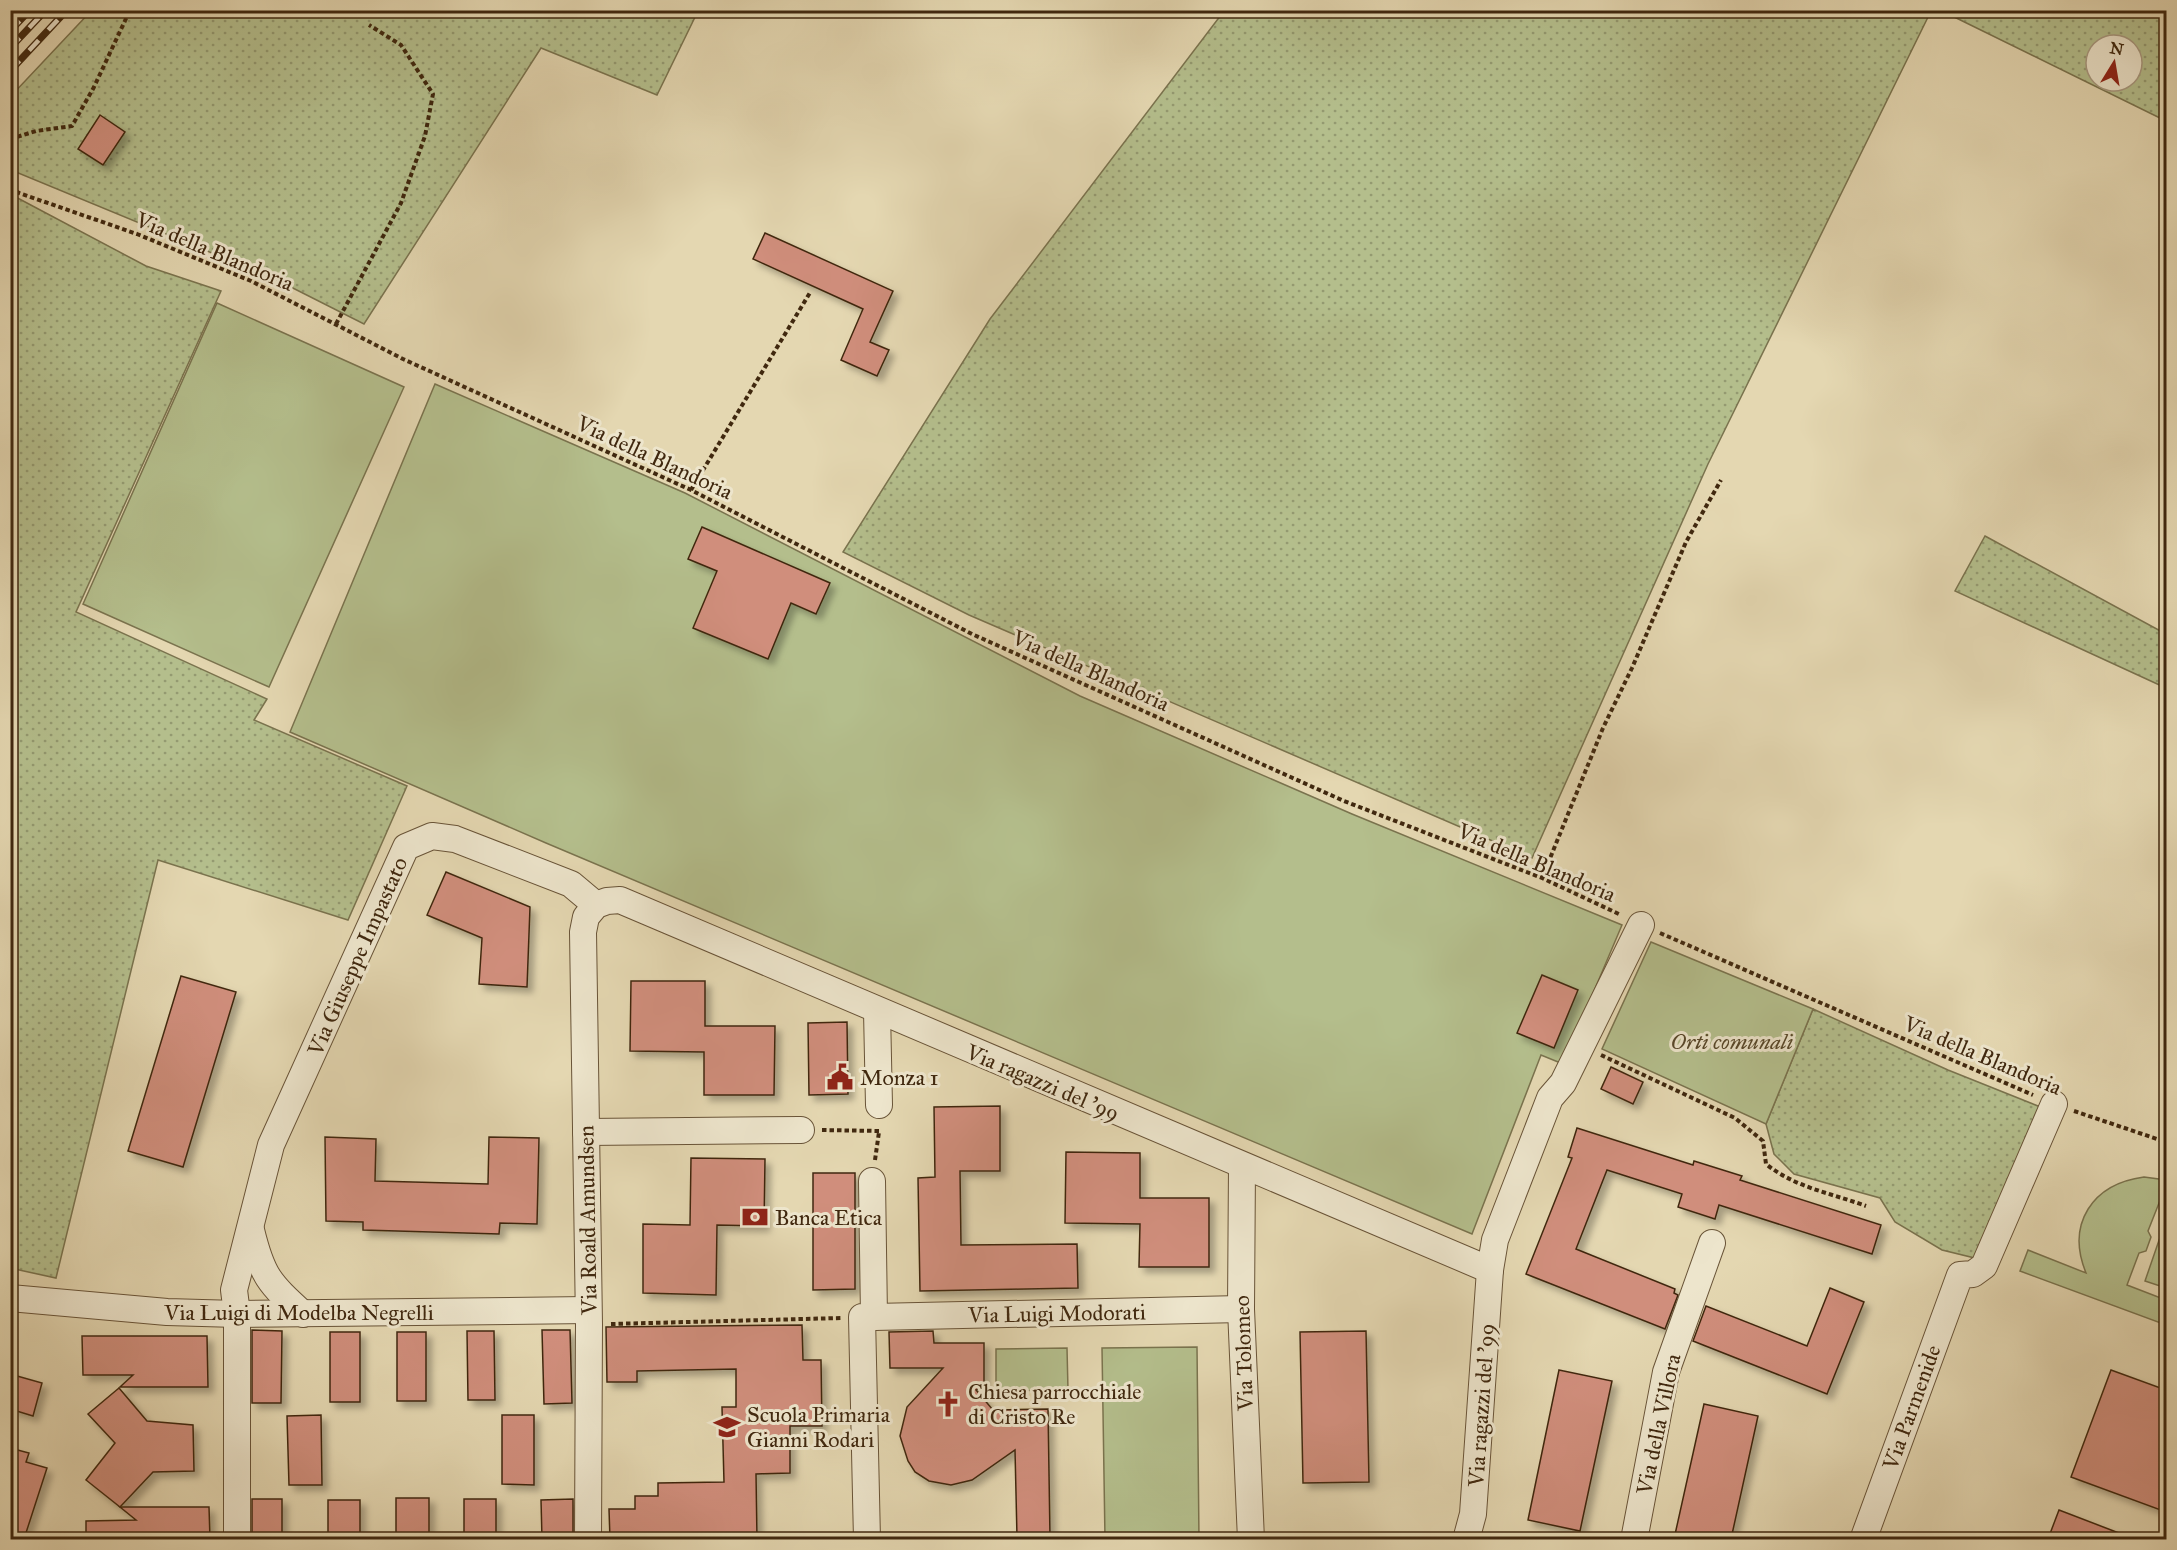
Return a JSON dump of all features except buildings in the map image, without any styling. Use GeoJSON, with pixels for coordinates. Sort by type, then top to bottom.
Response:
{"type":"FeatureCollection","features":[{"type":"Feature","properties":{"kind":"street","name":"Via Giuseppe Impastato"},"geometry":{"type":"LineString","coordinates":[[237,1539],[237,1314],[234,1290],[271,1145],[406,847],[432,836],[455,839],[571,884],[597,906]]}},
{"type":"Feature","properties":{"kind":"street","name":"Via ragazzi del '99"},"geometry":{"type":"LineString","coordinates":[[597,906],[607,901],[620,900],[1490,1270]]}},
{"type":"Feature","properties":{"kind":"street","name":"Via Roald Amundsen"},"geometry":{"type":"LineString","coordinates":[[588,1539],[589,1317],[583,932],[586,917],[597,906]]}},
{"type":"Feature","properties":{"kind":"street","name":"Via ragazzi del '99"},"geometry":{"type":"LineString","coordinates":[[1466,1539],[1473,1514],[1490,1270],[1495,1240],[1550,1098],[1563,1083],[1641,925]]}},
{"type":"Feature","properties":{"kind":"street"},"geometry":{"type":"LineString","coordinates":[[878,1011],[879,1105]]}},
{"type":"Feature","properties":{"kind":"street","name":"Via Parmenide"},"geometry":{"type":"LineString","coordinates":[[1863,1539],[1960,1275],[1973,1274],[1984,1266],[2054,1104]]}},
{"type":"Feature","properties":{"kind":"street"},"geometry":{"type":"LineString","coordinates":[[586,1132],[801,1130]]}},
{"type":"Feature","properties":{"kind":"street","name":"Via Tolomeo"},"geometry":{"type":"LineString","coordinates":[[1242,1166],[1241,1309],[1251,1539]]}},
{"type":"Feature","properties":{"kind":"street"},"geometry":{"type":"LineString","coordinates":[[867,1539],[868,1317],[872,1181]]}},
{"type":"Feature","properties":{"kind":"street"},"geometry":{"type":"LineString","coordinates":[[250,1229],[266,1275],[276,1291],[303,1314]]}},
{"type":"Feature","properties":{"kind":"street","name":"Via della Villora"},"geometry":{"type":"LineString","coordinates":[[1634,1539],[1666,1372],[1712,1243]]}},
{"type":"Feature","properties":{"kind":"street","name":"Via Luigi di Modelba Negrelli"},"geometry":{"type":"LineString","coordinates":[[10,1298],[167,1312],[589,1317]]}},
{"type":"Feature","properties":{"kind":"street","name":"Via Luigi Modorati"},"geometry":{"type":"LineString","coordinates":[[868,1317],[1241,1309]]}},
{"type":"Feature","properties":{"kind":"path"},"geometry":{"type":"LineString","coordinates":[[10,139],[36,131],[72,126],[94,87],[130,10]]}},
{"type":"Feature","properties":{"kind":"path"},"geometry":{"type":"LineString","coordinates":[[336,324],[401,203],[425,136],[433,94],[401,45],[369,25]]}},
{"type":"Feature","properties":{"kind":"path","name":"Via della Blandoria"},"geometry":{"type":"LineString","coordinates":[[10,187],[19,193],[137,234],[251,281],[404,359],[691,490],[972,634],[1344,801],[1542,878],[1641,925],[2054,1104],[2166,1142]]}},
{"type":"Feature","properties":{"kind":"path"},"geometry":{"type":"LineString","coordinates":[[691,490],[811,291]]}},
{"type":"Feature","properties":{"kind":"path"},"geometry":{"type":"LineString","coordinates":[[1542,878],[1603,728],[1632,668],[1686,542],[1721,480]]}},
{"type":"Feature","properties":{"kind":"path"},"geometry":{"type":"LineString","coordinates":[[1582,1045],[1735,1118],[1762,1141],[1766,1164],[1782,1177],[1818,1192],[1866,1206]]}},
{"type":"Feature","properties":{"kind":"path"},"geometry":{"type":"LineString","coordinates":[[872,1181],[879,1131],[879,1105]]}},
{"type":"Feature","properties":{"kind":"path"},"geometry":{"type":"LineString","coordinates":[[801,1130],[879,1131]]}},
{"type":"Feature","properties":{"kind":"path"},"geometry":{"type":"LineString","coordinates":[[589,1317],[868,1317]]}},
{"type":"Feature","properties":{"kind":"green space"},"geometry":{"type":"Polygon","coordinates":[[[91,11],[698,11],[657,95],[541,48],[364,324],[275,279],[11,170],[10,97],[91,11]]]}},
{"type":"Feature","properties":{"kind":"green space"},"geometry":{"type":"Polygon","coordinates":[[[1224,11],[1931,11],[1708,464],[1532,858],[969,615],[843,552],[990,319],[1224,11]]]}},
{"type":"Feature","properties":{"kind":"green space"},"geometry":{"type":"Polygon","coordinates":[[[1942,11],[2166,11],[2166,121],[2109,93],[2144,93],[2144,33],[2084,33],[2084,81],[1942,11]]]}},
{"type":"Feature","properties":{"kind":"green space"},"geometry":{"type":"Polygon","coordinates":[[[10,194],[146,266],[221,291],[76,612],[267,699],[254,720],[407,786],[348,920],[158,860],[56,1278],[10,1268],[10,194]]]}},
{"type":"Feature","properties":{"kind":"green space"},"geometry":{"type":"Polygon","coordinates":[[[217,303],[404,387],[269,687],[83,604],[217,303]]]}},
{"type":"Feature","properties":{"kind":"green space"},"geometry":{"type":"Polygon","coordinates":[[[435,384],[685,493],[1080,696],[1352,814],[1622,925],[1563,1064],[1541,1055],[1472,1234],[546,843],[290,732],[435,384]]]}},
{"type":"Feature","properties":{"kind":"green space"},"geometry":{"type":"Polygon","coordinates":[[[1985,536],[2166,634],[2166,688],[1955,591],[1985,536]]]}},
{"type":"Feature","properties":{"kind":"green space","name":"Orti comunali"},"geometry":{"type":"Polygon","coordinates":[[[1651,942],[1813,1009],[1766,1124],[1602,1049],[1651,942]]]}},
{"type":"Feature","properties":{"kind":"green space"},"geometry":{"type":"Polygon","coordinates":[[[1813,1009],[1948,1070],[2043,1108],[1979,1259],[1942,1250],[1895,1222],[1880,1198],[1794,1174],[1774,1154],[1766,1124],[1813,1009]]]}},
{"type":"Feature","properties":{"kind":"green space"},"geometry":{"type":"Polygon","coordinates":[[[2144,1177],[2166,1180],[2166,1199],[2161,1198],[2148,1231],[2151,1237],[2146,1251],[2139,1253],[2127,1285],[2166,1300],[2166,1325],[2020,1271],[2028,1250],[2086,1273],[2079,1238],[2088,1209],[2110,1188],[2144,1177]]]}},
{"type":"Feature","properties":{"kind":"green space"},"geometry":{"type":"Polygon","coordinates":[[[2166,1220],[2166,1288],[2145,1281],[2166,1220]]]}},
{"type":"Feature","properties":{"kind":"green space"},"geometry":{"type":"Polygon","coordinates":[[[1197,1347],[1199,1539],[1105,1539],[1102,1348],[1197,1347]]]}},
{"type":"Feature","properties":{"kind":"green space"},"geometry":{"type":"Polygon","coordinates":[[[1067,1348],[1068,1390],[996,1391],[996,1349],[1067,1348]]]}},
{"type":"Feature","properties":{"kind":"railway"},"geometry":{"type":"LineString","coordinates":[[10,31],[30,10]]}},
{"type":"Feature","properties":{"kind":"railway"},"geometry":{"type":"LineString","coordinates":[[10,48],[46,10]]}},
{"type":"Feature","properties":{"kind":"railway"},"geometry":{"type":"LineString","coordinates":[[10,71],[67,10]]}},
{"type":"Feature","properties":{"kind":"place","name":"Monza 1"},"geometry":{"type":"Point","coordinates":[840,1077]}},
{"type":"Feature","properties":{"kind":"place","name":"Banca Etica"},"geometry":{"type":"Point","coordinates":[755,1217]}},
{"type":"Feature","properties":{"kind":"place","name":"Chiesa parrocchiale di Cristo Re"},"geometry":{"type":"Point","coordinates":[948,1404]}},
{"type":"Feature","properties":{"kind":"place","name":"Scuola Primaria Gianni Rodari"},"geometry":{"type":"Point","coordinates":[727,1427]}}]}
